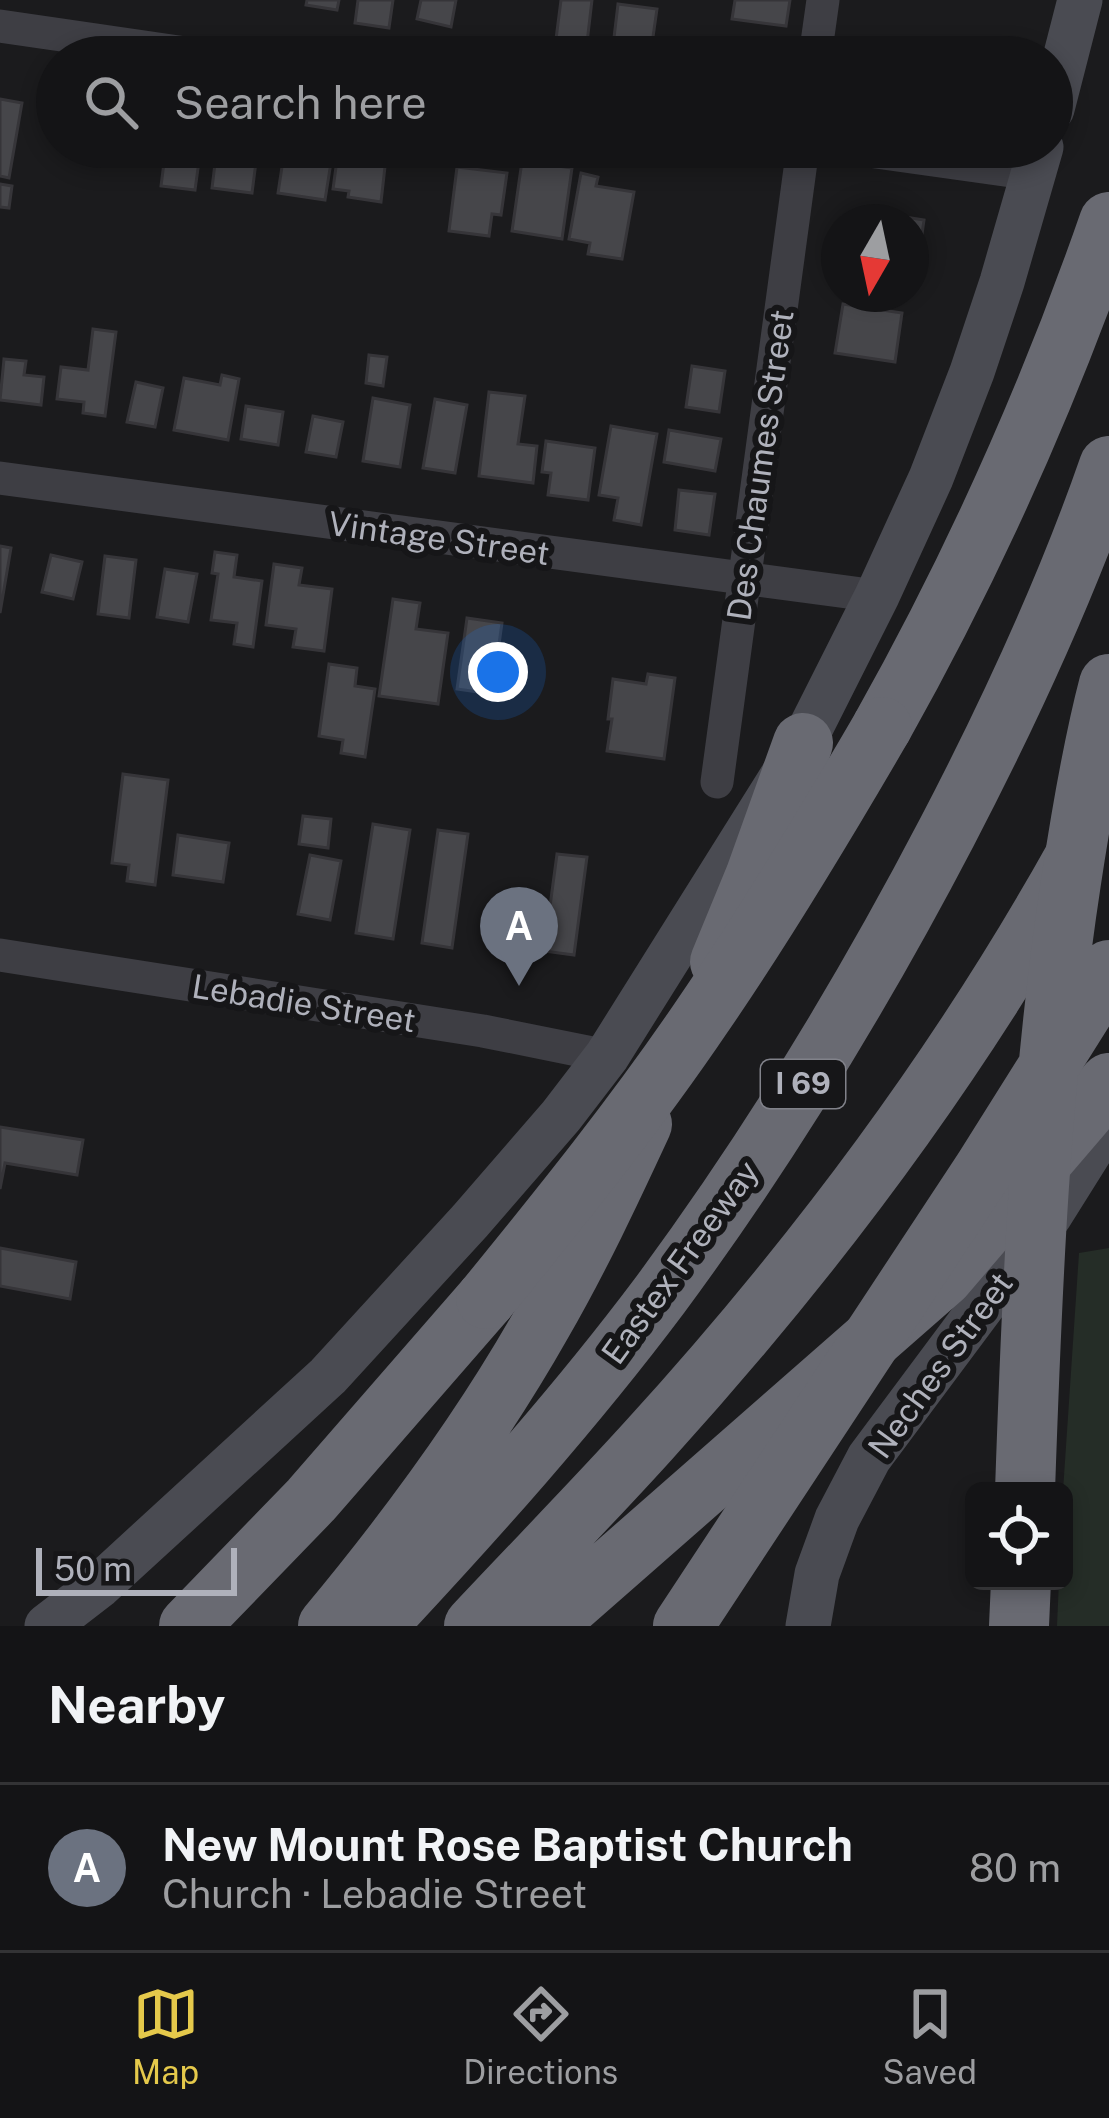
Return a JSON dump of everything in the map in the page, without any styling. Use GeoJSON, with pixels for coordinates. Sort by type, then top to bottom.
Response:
{"type":"FeatureCollection","features":[{"type":"Feature","properties":{"kind":"highway"},"geometry":{"type":"LineString","coordinates":[[198,1614],[338,1470],[486,1299],[585,1176],[701,1018],[777,902],[882,727],[953,595],[1022,451],[1109,223]]}},
{"type":"Feature","properties":{"kind":"highway","name":"Eastex Freeway"},"geometry":{"type":"LineString","coordinates":[[376,1626],[601,1370],[697,1244],[778,1124],[881,953],[1005,719],[1049,624],[1109,466]]}},
{"type":"Feature","properties":{"kind":"highway"},"geometry":{"type":"LineString","coordinates":[[1024,1482],[1039,1162],[1056,981],[1077,842],[1109,684]]}},
{"type":"Feature","properties":{"kind":"highway"},"geometry":{"type":"LineString","coordinates":[[328,1626],[428,1499],[542,1323],[730,941],[803,743]]}},
{"type":"Feature","properties":{"kind":"highway"},"geometry":{"type":"LineString","coordinates":[[474,1626],[650,1440],[897,1136],[992,998],[1109,796]]}},
{"type":"Feature","properties":{"kind":"highway"},"geometry":{"type":"LineString","coordinates":[[683,1626],[1109,970]]}},
{"type":"Feature","properties":{"kind":"highway"},"geometry":{"type":"LineString","coordinates":[[544,1626],[943,1277],[1109,1083]]}},
{"type":"Feature","properties":{"kind":"highway"},"geometry":{"type":"LineString","coordinates":[[1019,1626],[1021,1590]]}},
{"type":"Feature","properties":{"kind":"main road"},"geometry":{"type":"LineString","coordinates":[[47,1626],[99,1586],[328,1376],[470,1221],[608,1056],[803,743],[877,596],[931,478],[972,371],[1035,168]]}},
{"type":"Feature","properties":{"kind":"main road","name":"Neches Street"},"geometry":{"type":"LineString","coordinates":[[808,1626],[817,1574],[837,1519],[869,1458],[1050,1215],[1109,1121]]}},
{"type":"Feature","properties":{"kind":"street"},"geometry":{"type":"LineString","coordinates":[[818,36],[823,0]]}},
{"type":"Feature","properties":{"kind":"street"},"geometry":{"type":"LineString","coordinates":[[0,26],[69,36]]}},
{"type":"Feature","properties":{"kind":"street","name":"Des Chaumes Street"},"geometry":{"type":"LineString","coordinates":[[717,782],[800,168]]}},
{"type":"Feature","properties":{"kind":"street","name":"Vintage Street"},"geometry":{"type":"LineString","coordinates":[[0,478],[877,596]]}},
{"type":"Feature","properties":{"kind":"street","name":"Lebadie Street"},"geometry":{"type":"LineString","coordinates":[[0,955],[483,1031],[608,1056]]}},
{"type":"Feature","properties":{"kind":"shaded area"},"geometry":{"type":"Polygon","coordinates":[[[1109,1248],[1109,1626],[1057,1626],[1059,1590],[1073,1590],[1073,1482],[1064,1482],[1079,1253],[1109,1248]]]}},
{"type":"Feature","properties":{"kind":"building"},"geometry":{"type":"Polygon","coordinates":[[[307,0],[339,0],[337,10],[306,5],[307,0]]]}},
{"type":"Feature","properties":{"kind":"building"},"geometry":{"type":"Polygon","coordinates":[[[358,0],[393,0],[389,28],[355,23],[358,0]]]}},
{"type":"Feature","properties":{"kind":"building"},"geometry":{"type":"Polygon","coordinates":[[[421,0],[456,0],[451,27],[417,19],[421,0]]]}},
{"type":"Feature","properties":{"kind":"building"},"geometry":{"type":"Polygon","coordinates":[[[561,0],[592,0],[588,36],[556,36],[561,0]]]}},
{"type":"Feature","properties":{"kind":"building"},"geometry":{"type":"Polygon","coordinates":[[[735,0],[790,0],[786,26],[732,19],[735,0]]]}},
{"type":"Feature","properties":{"kind":"building"},"geometry":{"type":"Polygon","coordinates":[[[618,4],[657,9],[653,36],[614,36],[618,4]]]}},
{"type":"Feature","properties":{"kind":"building"},"geometry":{"type":"Polygon","coordinates":[[[0,99],[22,103],[9,178],[0,176],[0,99]]]}},
{"type":"Feature","properties":{"kind":"building"},"geometry":{"type":"Polygon","coordinates":[[[163,168],[198,168],[195,190],[161,186],[163,168]]]}},
{"type":"Feature","properties":{"kind":"building"},"geometry":{"type":"Polygon","coordinates":[[[214,168],[255,168],[252,193],[212,188],[214,168]]]}},
{"type":"Feature","properties":{"kind":"building"},"geometry":{"type":"Polygon","coordinates":[[[282,168],[330,168],[325,200],[278,193],[282,168]]]}},
{"type":"Feature","properties":{"kind":"building"},"geometry":{"type":"Polygon","coordinates":[[[336,168],[385,168],[381,202],[348,197],[349,191],[333,189],[336,168]]]}},
{"type":"Feature","properties":{"kind":"building"},"geometry":{"type":"Polygon","coordinates":[[[457,168],[507,173],[501,215],[492,214],[489,236],[449,231],[457,168]]]}},
{"type":"Feature","properties":{"kind":"building"},"geometry":{"type":"Polygon","coordinates":[[[521,168],[572,168],[562,239],[512,231],[521,168]]]}},
{"type":"Feature","properties":{"kind":"building"},"geometry":{"type":"Polygon","coordinates":[[[581,173],[598,177],[596,186],[634,192],[622,259],[588,254],[590,243],[569,239],[581,173]]]}},
{"type":"Feature","properties":{"kind":"building"},"geometry":{"type":"Polygon","coordinates":[[[0,184],[12,186],[9,208],[0,207],[0,184]]]}},
{"type":"Feature","properties":{"kind":"building"},"geometry":{"type":"Polygon","coordinates":[[[842,312],[902,313],[895,362],[835,353],[842,312]]]}},
{"type":"Feature","properties":{"kind":"building"},"geometry":{"type":"Polygon","coordinates":[[[93,329],[116,332],[105,416],[83,413],[84,402],[57,399],[61,367],[88,370],[93,329]]]}},
{"type":"Feature","properties":{"kind":"building"},"geometry":{"type":"Polygon","coordinates":[[[369,355],[387,357],[383,386],[366,383],[369,355]]]}},
{"type":"Feature","properties":{"kind":"building"},"geometry":{"type":"Polygon","coordinates":[[[4,359],[26,361],[24,375],[44,377],[41,405],[0,400],[4,359]]]}},
{"type":"Feature","properties":{"kind":"building"},"geometry":{"type":"Polygon","coordinates":[[[692,366],[725,371],[719,412],[686,407],[692,366]]]}},
{"type":"Feature","properties":{"kind":"building"},"geometry":{"type":"Polygon","coordinates":[[[222,375],[239,379],[228,440],[174,430],[184,378],[220,385],[222,375]]]}},
{"type":"Feature","properties":{"kind":"building"},"geometry":{"type":"Polygon","coordinates":[[[136,382],[163,388],[155,427],[127,422],[136,382]]]}},
{"type":"Feature","properties":{"kind":"building"},"geometry":{"type":"Polygon","coordinates":[[[489,392],[525,396],[518,444],[537,446],[533,483],[479,476],[489,392]]]}},
{"type":"Feature","properties":{"kind":"building"},"geometry":{"type":"Polygon","coordinates":[[[373,398],[410,405],[400,467],[363,461],[373,398]]]}},
{"type":"Feature","properties":{"kind":"building"},"geometry":{"type":"Polygon","coordinates":[[[435,399],[467,405],[455,473],[423,468],[435,399]]]}},
{"type":"Feature","properties":{"kind":"building"},"geometry":{"type":"Polygon","coordinates":[[[246,406],[283,412],[278,445],[241,439],[246,406]]]}},
{"type":"Feature","properties":{"kind":"building"},"geometry":{"type":"Polygon","coordinates":[[[313,416],[343,422],[336,457],[306,452],[313,416]]]}},
{"type":"Feature","properties":{"kind":"building"},"geometry":{"type":"Polygon","coordinates":[[[611,426],[657,434],[641,525],[614,520],[618,498],[599,495],[611,426]]]}},
{"type":"Feature","properties":{"kind":"building"},"geometry":{"type":"Polygon","coordinates":[[[669,430],[721,439],[715,471],[664,462],[669,430]]]}},
{"type":"Feature","properties":{"kind":"building"},"geometry":{"type":"Polygon","coordinates":[[[546,441],[595,448],[588,500],[548,495],[551,473],[542,472],[546,441]]]}},
{"type":"Feature","properties":{"kind":"building"},"geometry":{"type":"Polygon","coordinates":[[[679,490],[715,494],[709,535],[675,530],[679,490]]]}},
{"type":"Feature","properties":{"kind":"building"},"geometry":{"type":"Polygon","coordinates":[[[0,546],[11,548],[0,613],[0,546]]]}},
{"type":"Feature","properties":{"kind":"building"},"geometry":{"type":"Polygon","coordinates":[[[215,552],[237,555],[234,577],[262,581],[253,647],[234,644],[237,623],[211,620],[218,574],[212,573],[215,552]]]}},
{"type":"Feature","properties":{"kind":"building"},"geometry":{"type":"Polygon","coordinates":[[[51,555],[82,562],[73,599],[42,592],[51,555]]]}},
{"type":"Feature","properties":{"kind":"building"},"geometry":{"type":"Polygon","coordinates":[[[105,556],[136,560],[129,618],[98,614],[105,556]]]}},
{"type":"Feature","properties":{"kind":"building"},"geometry":{"type":"Polygon","coordinates":[[[274,564],[302,568],[299,585],[332,589],[324,651],[293,647],[296,629],[266,625],[274,564]]]}},
{"type":"Feature","properties":{"kind":"building"},"geometry":{"type":"Polygon","coordinates":[[[165,569],[197,574],[188,622],[157,617],[165,569]]]}},
{"type":"Feature","properties":{"kind":"building"},"geometry":{"type":"Polygon","coordinates":[[[393,599],[420,603],[416,629],[448,633],[438,704],[379,696],[393,599]]]}},
{"type":"Feature","properties":{"kind":"building"},"geometry":{"type":"Polygon","coordinates":[[[467,618],[502,623],[492,694],[457,689],[467,618]]]}},
{"type":"Feature","properties":{"kind":"building"},"geometry":{"type":"Polygon","coordinates":[[[329,664],[357,668],[355,686],[375,689],[365,757],[341,753],[343,740],[319,736],[329,664]]]}},
{"type":"Feature","properties":{"kind":"building"},"geometry":{"type":"Polygon","coordinates":[[[648,674],[675,678],[664,759],[607,751],[613,679],[646,684],[648,674]]]}},
{"type":"Feature","properties":{"kind":"building"},"geometry":{"type":"Polygon","coordinates":[[[123,774],[168,780],[155,885],[127,881],[129,865],[112,863],[123,774]]]}},
{"type":"Feature","properties":{"kind":"building"},"geometry":{"type":"Polygon","coordinates":[[[303,816],[331,819],[328,848],[299,844],[303,816]]]}},
{"type":"Feature","properties":{"kind":"building"},"geometry":{"type":"Polygon","coordinates":[[[373,824],[410,830],[393,939],[356,933],[373,824]]]}},
{"type":"Feature","properties":{"kind":"building"},"geometry":{"type":"Polygon","coordinates":[[[438,830],[468,834],[452,948],[422,943],[438,830]]]}},
{"type":"Feature","properties":{"kind":"building"},"geometry":{"type":"Polygon","coordinates":[[[178,835],[229,843],[223,882],[173,875],[178,835]]]}},
{"type":"Feature","properties":{"kind":"building"},"geometry":{"type":"Polygon","coordinates":[[[557,854],[587,857],[574,955],[544,951],[557,854]]]}},
{"type":"Feature","properties":{"kind":"building"},"geometry":{"type":"Polygon","coordinates":[[[310,855],[341,861],[330,920],[298,914],[310,855]]]}},
{"type":"Feature","properties":{"kind":"building"},"geometry":{"type":"Polygon","coordinates":[[[0,1127],[83,1140],[77,1175],[5,1163],[0,1189],[0,1127]]]}},
{"type":"Feature","properties":{"kind":"building"},"geometry":{"type":"Polygon","coordinates":[[[0,1248],[76,1262],[70,1299],[0,1286],[0,1248]]]}},
{"type":"Feature","properties":{"kind":"place","name":"New Mount Rose Baptist Church"},"geometry":{"type":"Point","coordinates":[519,986]}}]}
